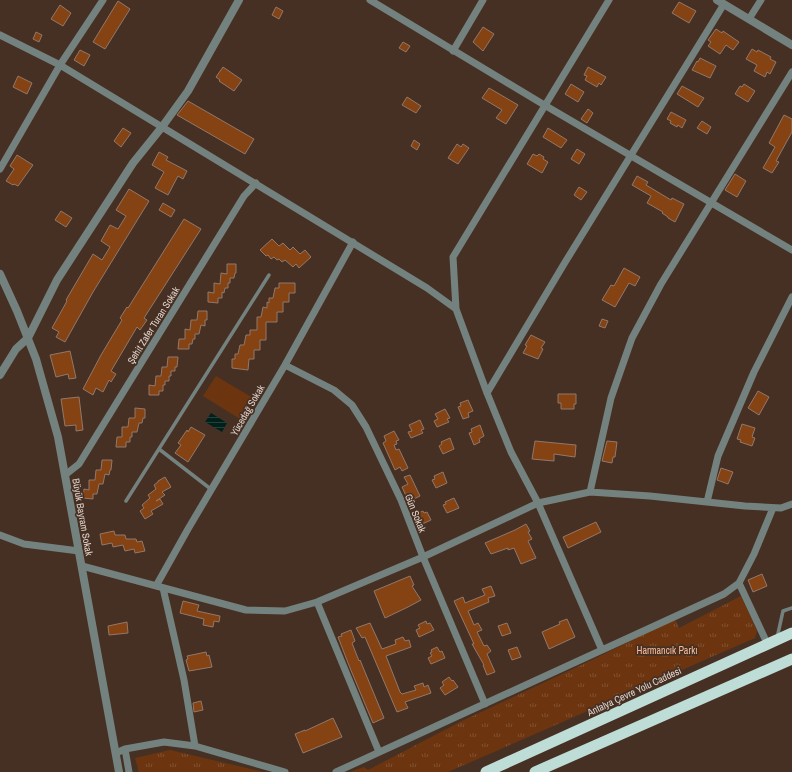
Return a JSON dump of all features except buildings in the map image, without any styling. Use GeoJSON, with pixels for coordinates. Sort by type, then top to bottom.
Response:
{"type":"FeatureCollection","features":[{"type":"Feature","properties":{"kind":"highway","name":"Antalya Çevre Yolu Caddesi"},"geometry":{"type":"LineString","coordinates":[[486,772],[792,633]]}},
{"type":"Feature","properties":{"kind":"highway"},"geometry":{"type":"LineString","coordinates":[[535,772],[792,659]]}},
{"type":"Feature","properties":{"kind":"street"},"geometry":{"type":"LineString","coordinates":[[0,169],[60,65],[103,0]]}},
{"type":"Feature","properties":{"kind":"street"},"geometry":{"type":"LineString","coordinates":[[0,375],[16,349],[28,338],[57,280],[133,163],[188,91],[239,0]]}},
{"type":"Feature","properties":{"kind":"street"},"geometry":{"type":"LineString","coordinates":[[370,0],[453,51],[792,250]]}},
{"type":"Feature","properties":{"kind":"street"},"geometry":{"type":"LineString","coordinates":[[453,51],[483,0]]}},
{"type":"Feature","properties":{"kind":"street"},"geometry":{"type":"LineString","coordinates":[[602,650],[538,503],[511,452],[487,393],[456,309],[453,257],[609,0]]}},
{"type":"Feature","properties":{"kind":"street"},"geometry":{"type":"LineString","coordinates":[[749,19],[761,0]]}},
{"type":"Feature","properties":{"kind":"street"},"geometry":{"type":"LineString","coordinates":[[487,393],[560,270],[631,155],[721,2],[792,45]]}},
{"type":"Feature","properties":{"kind":"street"},"geometry":{"type":"LineString","coordinates":[[0,35],[60,65],[353,242],[427,288],[456,309]]}},
{"type":"Feature","properties":{"kind":"street"},"geometry":{"type":"LineString","coordinates":[[590,492],[611,398],[632,338],[661,284],[792,72]]}},
{"type":"Feature","properties":{"kind":"street","name":"Şehit Zafer Turan Sokak"},"geometry":{"type":"LineString","coordinates":[[65,475],[79,464],[244,196],[256,183]]}},
{"type":"Feature","properties":{"kind":"street","name":"Yücedağ Sokak"},"geometry":{"type":"LineString","coordinates":[[159,587],[212,490],[285,365],[353,242]]}},
{"type":"Feature","properties":{"kind":"street","name":"Büyük Bayram Sokak"},"geometry":{"type":"LineString","coordinates":[[0,274],[36,359],[58,437],[119,772]]}},
{"type":"Feature","properties":{"kind":"street"},"geometry":{"type":"LineString","coordinates":[[707,502],[718,456],[754,372],[792,297]]}},
{"type":"Feature","properties":{"kind":"street","name":"Gün Sokak"},"geometry":{"type":"LineString","coordinates":[[285,365],[334,390],[352,405],[366,427],[401,500],[423,557],[485,704]]}},
{"type":"Feature","properties":{"kind":"street"},"geometry":{"type":"LineString","coordinates":[[82,566],[246,610],[285,611],[317,602],[423,557],[538,503],[590,492],[650,496],[773,508],[781,508],[792,504]]}},
{"type":"Feature","properties":{"kind":"street"},"geometry":{"type":"LineString","coordinates":[[336,772],[724,594],[738,583],[754,554],[773,508]]}},
{"type":"Feature","properties":{"kind":"street"},"geometry":{"type":"LineString","coordinates":[[0,535],[24,544],[79,551]]}},
{"type":"Feature","properties":{"kind":"street"},"geometry":{"type":"LineString","coordinates":[[738,583],[772,641]]}},
{"type":"Feature","properties":{"kind":"street"},"geometry":{"type":"LineString","coordinates":[[159,587],[184,680],[195,746]]}},
{"type":"Feature","properties":{"kind":"street"},"geometry":{"type":"LineString","coordinates":[[317,602],[379,752]]}},
{"type":"Feature","properties":{"kind":"street"},"geometry":{"type":"LineString","coordinates":[[116,753],[125,749],[164,742],[195,746],[285,772]]}},
{"type":"Feature","properties":{"kind":"street"},"geometry":{"type":"LineString","coordinates":[[125,749],[130,772]]}},
{"type":"Feature","properties":{"kind":"lane"},"geometry":{"type":"LineString","coordinates":[[126,501],[160,450],[269,275]]}},
{"type":"Feature","properties":{"kind":"lane"},"geometry":{"type":"LineString","coordinates":[[160,450],[212,490]]}},
{"type":"Feature","properties":{"kind":"lane"},"geometry":{"type":"LineString","coordinates":[[772,641],[783,611],[792,608]]}},
{"type":"Feature","properties":{"kind":"green space"},"geometry":{"type":"Polygon","coordinates":[[[216,376],[253,398],[240,419],[203,396],[216,376]]]}},
{"type":"Feature","properties":{"kind":"green space","name":"Harmancık Parkı"},"geometry":{"type":"Polygon","coordinates":[[[741,596],[757,631],[755,638],[448,772],[350,772],[364,767],[368,770],[462,721],[675,619],[679,628],[741,596]]]}},
{"type":"Feature","properties":{"kind":"green space"},"geometry":{"type":"Polygon","coordinates":[[[170,750],[263,772],[139,772],[135,758],[170,750]]]}},
{"type":"Feature","properties":{"kind":"water"},"geometry":{"type":"Polygon","coordinates":[[[211,413],[227,423],[222,432],[205,422],[211,413]]]}}]}
